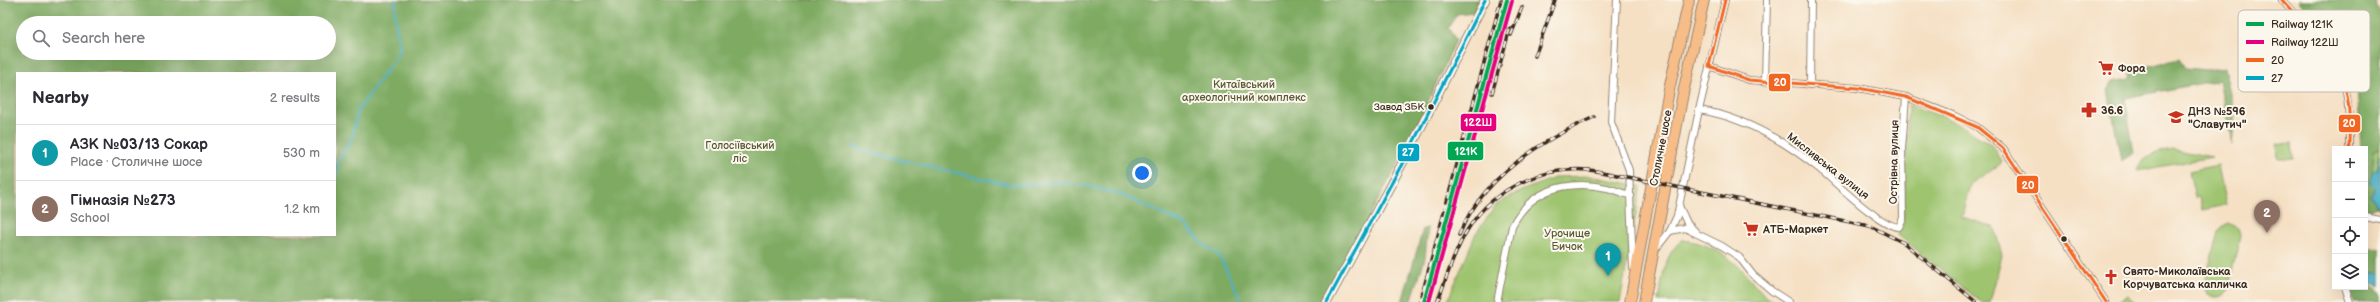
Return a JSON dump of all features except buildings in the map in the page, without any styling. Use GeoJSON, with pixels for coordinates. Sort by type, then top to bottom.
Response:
{"type":"FeatureCollection","features":[{"type":"Feature","properties":{"kind":"highway","name":"Столичне шосе"},"geometry":{"type":"LineString","coordinates":[[1630,302],[1669,90],[1690,0]]}},
{"type":"Feature","properties":{"kind":"highway","name":"Столичне шосе"},"geometry":{"type":"LineString","coordinates":[[1644,302],[1683,93],[1704,0]]}},
{"type":"Feature","properties":{"kind":"street"},"geometry":{"type":"LineString","coordinates":[[1327,302],[1409,152],[1485,0]]}},
{"type":"Feature","properties":{"kind":"street"},"geometry":{"type":"LineString","coordinates":[[1617,0],[1611,122],[1627,161],[1631,196],[1634,277]]}},
{"type":"Feature","properties":{"kind":"street"},"geometry":{"type":"LineString","coordinates":[[1653,253],[1670,231],[1680,208],[1699,110],[1725,0]]}},
{"type":"Feature","properties":{"kind":"street"},"geometry":{"type":"LineString","coordinates":[[1765,81],[1767,0]]}},
{"type":"Feature","properties":{"kind":"street"},"geometry":{"type":"LineString","coordinates":[[1810,85],[1811,0]]}},
{"type":"Feature","properties":{"kind":"street"},"geometry":{"type":"LineString","coordinates":[[2282,0],[2291,10]]}},
{"type":"Feature","properties":{"kind":"street"},"geometry":{"type":"LineString","coordinates":[[1709,66],[1738,78],[1858,88],[1906,97],[1955,116],[1977,127],[2002,148],[2106,302]]}},
{"type":"Feature","properties":{"kind":"street"},"geometry":{"type":"LineString","coordinates":[[2345,92],[2349,146]]}},
{"type":"Feature","properties":{"kind":"street","name":"Острівна вулиця"},"geometry":{"type":"LineString","coordinates":[[1899,226],[1903,218],[1902,149],[1906,97]]}},
{"type":"Feature","properties":{"kind":"street","name":"Мисливська вулиця"},"geometry":{"type":"LineString","coordinates":[[1699,110],[1740,120],[1763,130],[1817,167],[1878,217],[1894,226],[1899,226]]}},
{"type":"Feature","properties":{"kind":"street"},"geometry":{"type":"LineString","coordinates":[[1497,302],[1512,226],[1516,216],[1538,196],[1560,186],[1575,186],[1611,190],[1631,196]]}},
{"type":"Feature","properties":{"kind":"street"},"geometry":{"type":"LineString","coordinates":[[1680,208],[1687,223],[1696,232]]}},
{"type":"Feature","properties":{"kind":"street"},"geometry":{"type":"LineString","coordinates":[[2368,218],[2380,220]]}},
{"type":"Feature","properties":{"kind":"street"},"geometry":{"type":"LineString","coordinates":[[1670,231],[1684,228],[1696,232],[1739,257],[1754,275],[1772,292],[1789,302]]}},
{"type":"Feature","properties":{"kind":"street"},"geometry":{"type":"LineString","coordinates":[[2346,290],[2350,302]]}},
{"type":"Feature","properties":{"kind":"green space","name":"Голосіївський ліс"},"geometry":{"type":"Polygon","coordinates":[[[0,0],[1481,0],[1473,12],[1457,14],[1448,28],[1456,40],[1407,148],[1322,302],[0,302],[0,0]]]}},
{"type":"Feature","properties":{"kind":"green space"},"geometry":{"type":"Polygon","coordinates":[[[2298,0],[2375,0],[2380,15],[2380,148],[2374,151],[2371,184],[2375,188],[2370,197],[2377,206],[2371,209],[2368,208],[2368,146],[2361,146],[2357,92],[2370,92],[2370,10],[2306,10],[2298,0]]]}},
{"type":"Feature","properties":{"kind":"green space"},"geometry":{"type":"Polygon","coordinates":[[[2179,59],[2185,68],[2208,70],[2224,67],[2235,116],[2232,144],[2219,80],[2125,98],[2134,153],[2121,161],[2108,90],[2113,82],[2129,79],[2130,70],[2179,59]]]}},
{"type":"Feature","properties":{"kind":"green space"},"geometry":{"type":"Polygon","coordinates":[[[1908,105],[1945,117],[1991,144],[2002,163],[1970,184],[1962,217],[1994,227],[2002,255],[1990,302],[1981,302],[1898,235],[1903,223],[1908,105]]]}},
{"type":"Feature","properties":{"kind":"green space"},"geometry":{"type":"Polygon","coordinates":[[[2292,143],[2293,159],[2278,159],[2277,144],[2292,143]]]}},
{"type":"Feature","properties":{"kind":"green space"},"geometry":{"type":"Polygon","coordinates":[[[2380,148],[2380,209],[2373,198],[2372,173],[2374,150],[2380,148]]]}},
{"type":"Feature","properties":{"kind":"green space"},"geometry":{"type":"Polygon","coordinates":[[[2172,149],[2212,157],[2137,171],[2139,166],[2146,158],[2156,153],[2172,149]]]}},
{"type":"Feature","properties":{"kind":"green space"},"geometry":{"type":"Polygon","coordinates":[[[2218,165],[2226,205],[2202,210],[2199,197],[2195,198],[2189,171],[2218,165]]]}},
{"type":"Feature","properties":{"kind":"green space","name":"Урочище Бичок"},"geometry":{"type":"Polygon","coordinates":[[[1590,176],[1641,186],[1620,302],[1447,302],[1476,233],[1496,205],[1521,191],[1557,177],[1590,176]]]}},
{"type":"Feature","properties":{"kind":"green space"},"geometry":{"type":"Polygon","coordinates":[[[2229,223],[2238,228],[2240,236],[2228,290],[2224,295],[2213,297],[2208,294],[2204,285],[2218,232],[2221,227],[2229,223]]]}},
{"type":"Feature","properties":{"kind":"green space"},"geometry":{"type":"Polygon","coordinates":[[[1428,228],[1425,258],[1411,302],[1402,302],[1423,229],[1428,228]]]}},
{"type":"Feature","properties":{"kind":"green space"},"geometry":{"type":"Polygon","coordinates":[[[1682,240],[1692,241],[1710,247],[1726,256],[1734,262],[1763,293],[1774,302],[1659,302],[1664,268],[1671,253],[1682,240]]]}},
{"type":"Feature","properties":{"kind":"green space"},"geometry":{"type":"Polygon","coordinates":[[[2368,247],[2380,249],[2380,274],[2368,272],[2368,247]]]}},
{"type":"Feature","properties":{"kind":"green space"},"geometry":{"type":"Polygon","coordinates":[[[2368,278],[2380,294],[2380,302],[2354,302],[2351,290],[2368,290],[2368,278]]]}},
{"type":"Feature","properties":{"kind":"green space"},"geometry":{"type":"Polygon","coordinates":[[[2128,295],[2136,302],[2116,302],[2128,295]]]}},
{"type":"Feature","properties":{"kind":"water"},"geometry":{"type":"Polygon","coordinates":[[[2380,155],[2380,209],[2370,197],[2375,188],[2371,184],[2372,173],[2377,170],[2380,155]]]}},
{"type":"Feature","properties":{"kind":"water"},"geometry":{"type":"Polygon","coordinates":[[[2368,272],[2380,274],[2380,287],[2368,279],[2368,272]]]}},
{"type":"Feature","properties":{"kind":"waterway"},"geometry":{"type":"LineString","coordinates":[[336,175],[338,163],[353,136],[357,112],[400,51],[395,15],[396,0]]}},
{"type":"Feature","properties":{"kind":"waterway"},"geometry":{"type":"LineString","coordinates":[[853,146],[874,154],[1011,185],[1058,182],[1087,186],[1120,194],[1186,225],[1205,246],[1219,255],[1242,302]]}},
{"type":"Feature","properties":{"kind":"railway"},"geometry":{"type":"LineString","coordinates":[[1420,302],[1501,0]]}},
{"type":"Feature","properties":{"kind":"railway"},"geometry":{"type":"LineString","coordinates":[[1430,302],[1512,0]]}},
{"type":"Feature","properties":{"kind":"railway"},"geometry":{"type":"LineString","coordinates":[[1535,56],[1555,0]]}},
{"type":"Feature","properties":{"kind":"railway"},"geometry":{"type":"LineString","coordinates":[[1511,35],[1522,7]]}},
{"type":"Feature","properties":{"kind":"railway"},"geometry":{"type":"LineString","coordinates":[[1492,93],[1510,28]]}},
{"type":"Feature","properties":{"kind":"railway"},"geometry":{"type":"LineString","coordinates":[[1459,235],[1469,215],[1482,196],[1515,164],[1553,138],[1594,117]]}},
{"type":"Feature","properties":{"kind":"railway"},"geometry":{"type":"LineString","coordinates":[[1437,302],[1463,237],[1479,214],[1493,200],[1526,180],[1563,170],[1602,172],[1870,226],[1904,243],[1976,302]]}},
{"type":"Feature","properties":{"kind":"rail line","name":"121К"},"geometry":{"type":"LineString","coordinates":[[1424,302],[1507,0]]}},
{"type":"Feature","properties":{"kind":"rail line","name":"122Ш"},"geometry":{"type":"LineString","coordinates":[[1429,302],[1512,1]]}},
{"type":"Feature","properties":{"kind":"transit line","name":"27"},"geometry":{"type":"LineString","coordinates":[[1327,302],[1409,151],[1485,0]]}},
{"type":"Feature","properties":{"kind":"transit line","name":"20"},"geometry":{"type":"LineString","coordinates":[[1725,0],[1709,66],[1749,80],[1858,88],[1906,97],[1977,127],[2003,148],[2106,302]]}},
{"type":"Feature","properties":{"kind":"transit line","name":"20"},"geometry":{"type":"LineString","coordinates":[[2282,0],[2291,10]]}},
{"type":"Feature","properties":{"kind":"transit line","name":"20"},"geometry":{"type":"LineString","coordinates":[[2346,92],[2349,118],[2349,146]]}},
{"type":"Feature","properties":{"kind":"place","name":"Фора"},"geometry":{"type":"Point","coordinates":[2106,68]}},
{"type":"Feature","properties":{"kind":"place","name":"Завод ЗБК"},"geometry":{"type":"Point","coordinates":[1431,107]}},
{"type":"Feature","properties":{"kind":"place","name":"36.6"},"geometry":{"type":"Point","coordinates":[2089,110]}},
{"type":"Feature","properties":{"kind":"place","name":"ДНЗ №596 \"Славутич\""},"geometry":{"type":"Point","coordinates":[2176,117]}},
{"type":"Feature","properties":{"kind":"place","name":"АТБ-Маркет"},"geometry":{"type":"Point","coordinates":[1751,229]}},
{"type":"Feature","properties":{"kind":"place","name":"Гімназія №273"},"geometry":{"type":"Point","coordinates":[2267,233]}},
{"type":"Feature","properties":{"kind":"place","name":"АЗК №03/13 Сокар"},"geometry":{"type":"Point","coordinates":[1608,276]}},
{"type":"Feature","properties":{"kind":"place","name":"Свято-Миколаївська Корчуватська капличка"},"geometry":{"type":"Point","coordinates":[2111,277]}},
{"type":"Feature","properties":{"kind":"park label","name":"Китаївський археологічний комплекс"},"geometry":{"type":"Point","coordinates":[1244,90]}}]}
